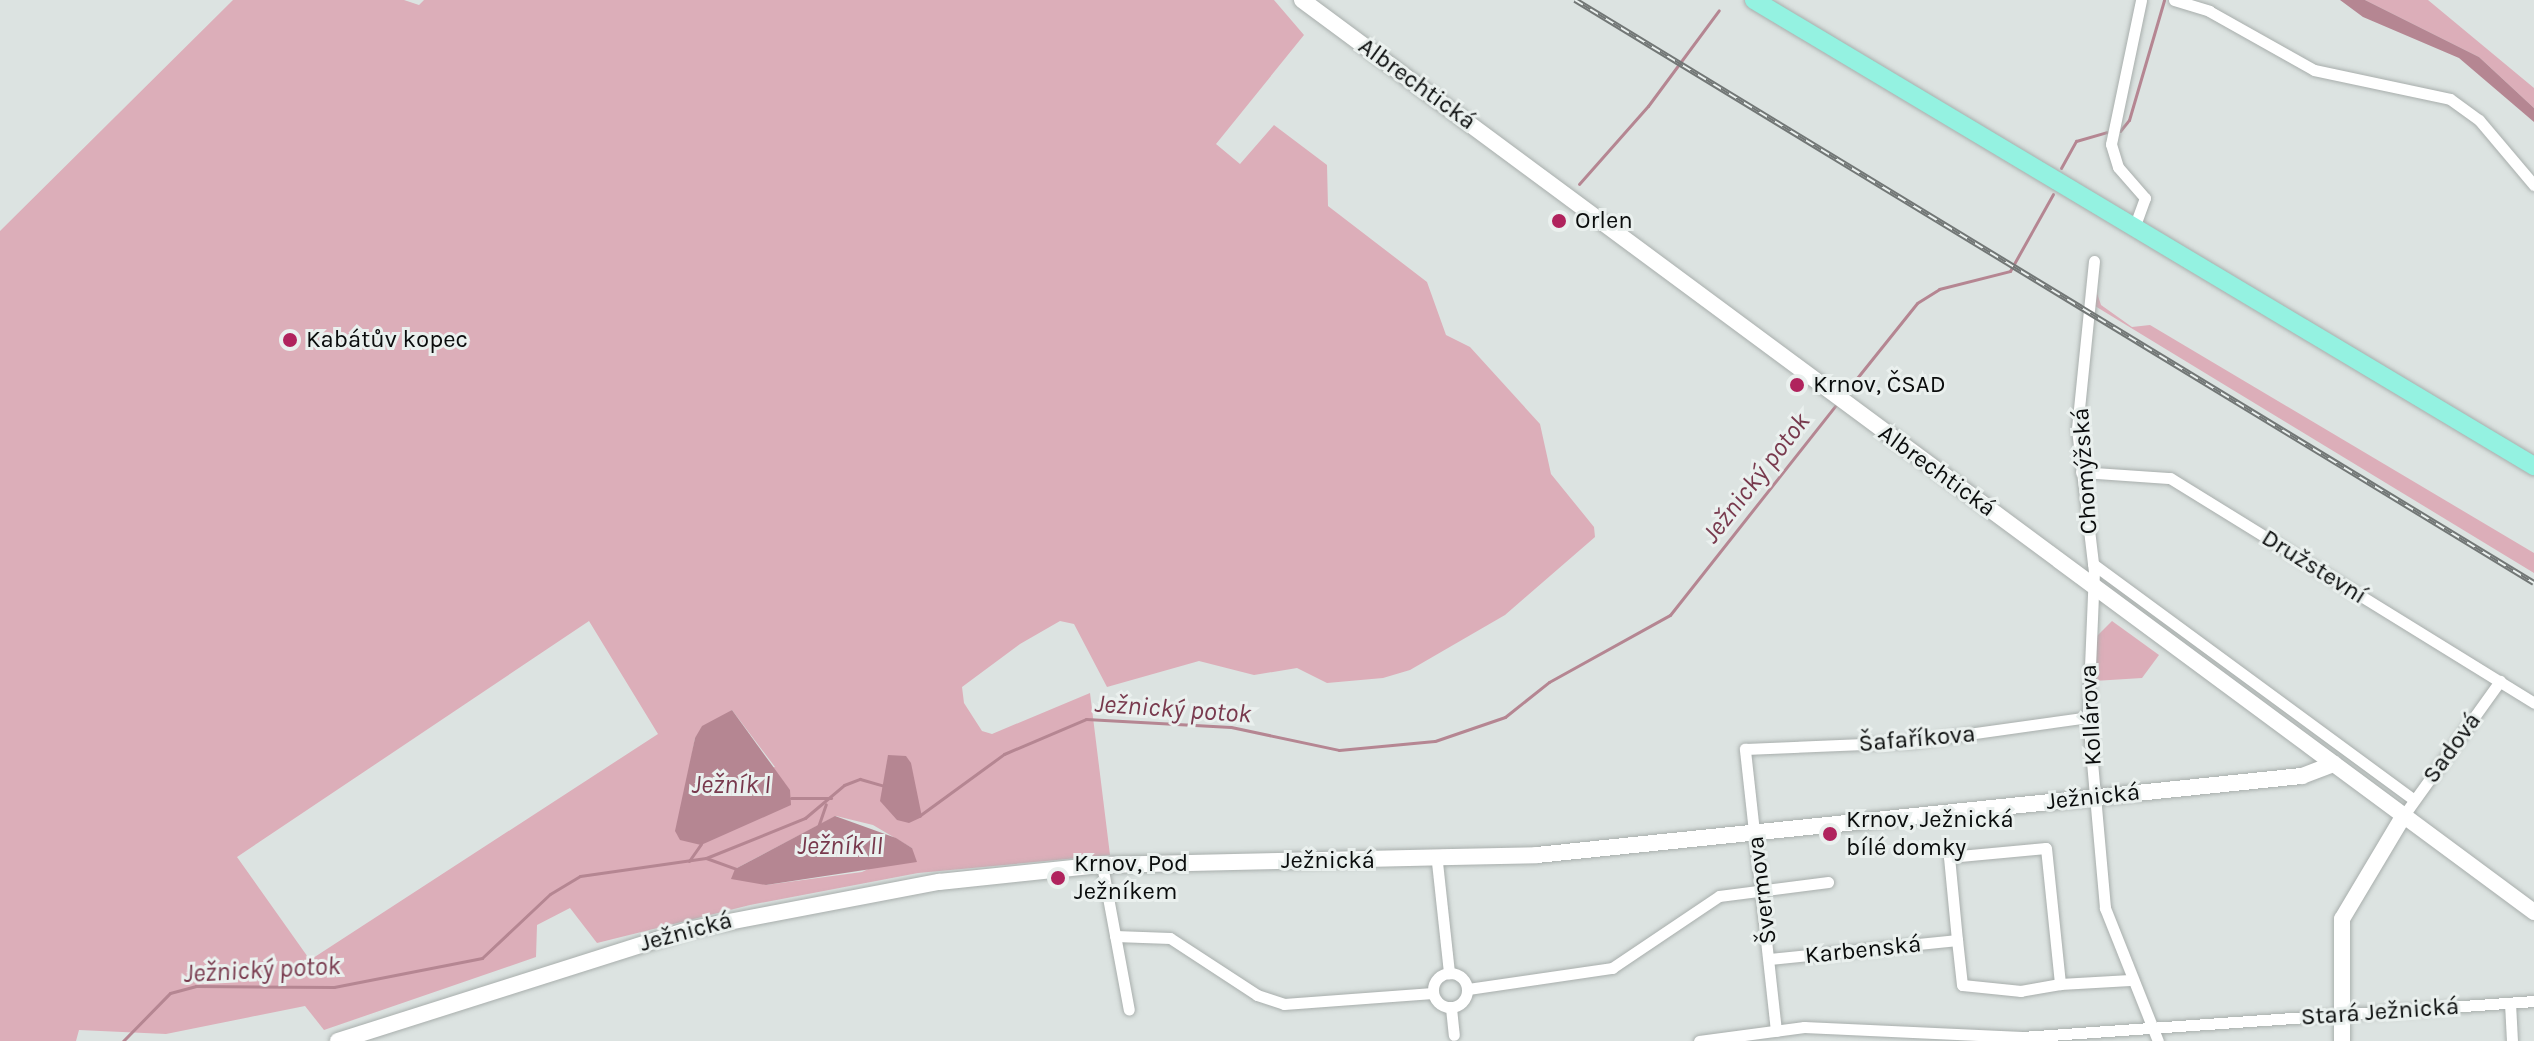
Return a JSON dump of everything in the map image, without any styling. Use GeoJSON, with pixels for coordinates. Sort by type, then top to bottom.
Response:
{"type":"FeatureCollection","features":[{"type":"Feature","properties":{"kind":"main road"},"geometry":{"type":"LineString","coordinates":[[1754,0],[2534,466]]}},
{"type":"Feature","properties":{"kind":"street","name":"Albrechtická"},"geometry":{"type":"LineString","coordinates":[[1302,0],[2534,912]]}},
{"type":"Feature","properties":{"kind":"street"},"geometry":{"type":"LineString","coordinates":[[2134,228],[2145,198],[2118,167],[2111,144],[2141,0]]}},
{"type":"Feature","properties":{"kind":"street"},"geometry":{"type":"LineString","coordinates":[[2174,0],[2209,11],[2314,70],[2450,99],[2490,131],[2534,185]]}},
{"type":"Feature","properties":{"kind":"street","name":"Chomýžská"},"geometry":{"type":"LineString","coordinates":[[2092,585],[2093,564],[2077,429],[2094,261]]}},
{"type":"Feature","properties":{"kind":"street","name":"Družstevní"},"geometry":{"type":"LineString","coordinates":[[2081,472],[2170,478],[2534,703]]}},
{"type":"Feature","properties":{"kind":"street"},"geometry":{"type":"LineString","coordinates":[[2093,564],[2414,800]]}},
{"type":"Feature","properties":{"kind":"street","name":"Kollárova"},"geometry":{"type":"LineString","coordinates":[[2092,585],[2088,717],[2105,908],[2130,980],[2158,1041]]}},
{"type":"Feature","properties":{"kind":"street","name":"Sadová"},"geometry":{"type":"LineString","coordinates":[[2404,815],[2500,681]]}},
{"type":"Feature","properties":{"kind":"street","name":"Šafaříkova"},"geometry":{"type":"LineString","coordinates":[[1745,749],[1911,742],[2088,717]]}},
{"type":"Feature","properties":{"kind":"street","name":"Švermova"},"geometry":{"type":"LineString","coordinates":[[1745,749],[1763,890],[1776,1031]]}},
{"type":"Feature","properties":{"kind":"street","name":"Ježnická"},"geometry":{"type":"LineString","coordinates":[[338,1041],[708,925],[924,884],[1102,865],[1437,862],[2310,775],[2334,764]]}},
{"type":"Feature","properties":{"kind":"street"},"geometry":{"type":"LineString","coordinates":[[2342,1041],[2342,919],[2404,815]]}},
{"type":"Feature","properties":{"kind":"street","name":"Karbenská"},"geometry":{"type":"LineString","coordinates":[[2060,984],[2046,848],[1949,857],[1962,985],[2021,991],[2060,984],[2130,980]]}},
{"type":"Feature","properties":{"kind":"street"},"geometry":{"type":"LineString","coordinates":[[1437,862],[1449,973],[1468,989],[1612,968],[1719,896],[1828,882]]}},
{"type":"Feature","properties":{"kind":"street"},"geometry":{"type":"LineString","coordinates":[[1102,865],[1129,1010]]}},
{"type":"Feature","properties":{"kind":"street"},"geometry":{"type":"LineString","coordinates":[[1115,936],[1170,938],[1257,995],[1284,1004],[1433,993],[1451,1008],[1454,1035]]}},
{"type":"Feature","properties":{"kind":"street","name":"Karbenská"},"geometry":{"type":"LineString","coordinates":[[1770,959],[1957,940]]}},
{"type":"Feature","properties":{"kind":"street"},"geometry":{"type":"LineString","coordinates":[[1433,993],[1449,973]]}},
{"type":"Feature","properties":{"kind":"street"},"geometry":{"type":"LineString","coordinates":[[1451,1008],[1466,998],[1468,989]]}},
{"type":"Feature","properties":{"kind":"street","name":"Stará Ježnická"},"geometry":{"type":"LineString","coordinates":[[1699,1041],[1776,1031],[1880,1028],[2001,1038],[2534,1001]]}},
{"type":"Feature","properties":{"kind":"street"},"geometry":{"type":"LineString","coordinates":[[2510,1003],[2512,1041]]}},
{"type":"Feature","properties":{"kind":"shaded area"},"geometry":{"type":"Polygon","coordinates":[[[233,0],[404,0],[419,5],[424,0],[1274,0],[1304,35],[1216,144],[1240,164],[1274,125],[1327,165],[1328,206],[1427,282],[1446,335],[1470,347],[1540,424],[1551,474],[1594,527],[1595,537],[1505,615],[1410,670],[1383,678],[1327,683],[1297,668],[1254,675],[1199,661],[1107,687],[1074,624],[1060,621],[1020,644],[962,687],[964,703],[982,731],[992,734],[1090,693],[1110,855],[918,873],[750,905],[597,943],[570,908],[537,925],[536,957],[324,1030],[305,1006],[166,1034],[79,1030],[76,1041],[0,1041],[0,231],[233,0]],[[589,621],[237,857],[310,960],[658,734],[589,621]],[[732,710],[695,738],[687,781],[775,767],[732,710]],[[836,816],[735,869],[766,885],[862,872],[912,848],[873,825],[836,816]]]}},
{"type":"Feature","properties":{"kind":"shaded area"},"geometry":{"type":"Polygon","coordinates":[[[2365,0],[2428,0],[2534,88],[2534,108],[2479,57],[2365,0]]]}},
{"type":"Feature","properties":{"kind":"shaded area"},"geometry":{"type":"Polygon","coordinates":[[[2097,293],[2101,305],[2132,327],[2150,325],[2534,553],[2534,573],[2095,306],[2097,293]]]}},
{"type":"Feature","properties":{"kind":"shaded area"},"geometry":{"type":"Polygon","coordinates":[[[2112,621],[2159,655],[2142,678],[2094,681],[2093,640],[2112,621]]]}},
{"type":"Feature","properties":{"kind":"water"},"geometry":{"type":"Polygon","coordinates":[[[2340,0],[2365,0],[2479,57],[2534,108],[2534,122],[2459,58],[2363,17],[2340,0]]]}},
{"type":"Feature","properties":{"kind":"water","name":"Ježník I"},"geometry":{"type":"Polygon","coordinates":[[[732,710],[790,790],[791,805],[701,845],[680,840],[675,831],[695,738],[702,726],[732,710]]]}},
{"type":"Feature","properties":{"kind":"water"},"geometry":{"type":"Polygon","coordinates":[[[888,755],[906,756],[911,763],[922,817],[909,823],[897,820],[880,801],[888,755]]]}},
{"type":"Feature","properties":{"kind":"water","name":"Ježník II"},"geometry":{"type":"Polygon","coordinates":[[[835,816],[896,838],[912,848],[917,862],[766,885],[731,879],[735,869],[835,816]]]}},
{"type":"Feature","properties":{"kind":"waterway","name":"Ježnický potok"},"geometry":{"type":"LineString","coordinates":[[2120,131],[2129,120],[2164,0]]}},
{"type":"Feature","properties":{"kind":"waterway"},"geometry":{"type":"LineString","coordinates":[[1579,184],[1648,106],[1719,10]]}},
{"type":"Feature","properties":{"kind":"waterway","name":"Ježnický potok"},"geometry":{"type":"LineString","coordinates":[[2061,168],[2076,141],[2107,132]]}},
{"type":"Feature","properties":{"kind":"waterway","name":"Ježnický potok"},"geometry":{"type":"LineString","coordinates":[[1845,393],[1917,303],[1939,289],[2010,271],[2053,194]]}},
{"type":"Feature","properties":{"kind":"waterway","name":"Ježnický potok"},"geometry":{"type":"LineString","coordinates":[[919,816],[1004,754],[1086,719],[1231,727],[1339,750],[1435,741],[1505,717],[1549,682],[1670,615],[1838,402]]}},
{"type":"Feature","properties":{"kind":"waterway","name":"Ježnický potok"},"geometry":{"type":"LineString","coordinates":[[123,1041],[170,993],[196,986],[334,987],[482,958],[550,894],[580,876],[706,858],[805,818],[844,785],[860,779],[884,786]]}},
{"type":"Feature","properties":{"kind":"waterway"},"geometry":{"type":"LineString","coordinates":[[791,798],[831,798]]}},
{"type":"Feature","properties":{"kind":"waterway"},"geometry":{"type":"LineString","coordinates":[[818,827],[826,804]]}},
{"type":"Feature","properties":{"kind":"waterway"},"geometry":{"type":"LineString","coordinates":[[689,861],[701,844]]}},
{"type":"Feature","properties":{"kind":"waterway"},"geometry":{"type":"LineString","coordinates":[[706,858],[736,869]]}},
{"type":"Feature","properties":{"kind":"railway"},"geometry":{"type":"LineString","coordinates":[[1575,0],[2534,583]]}},
{"type":"Feature","properties":{"kind":"place","name":"Orlen"},"geometry":{"type":"Point","coordinates":[1559,221]}},
{"type":"Feature","properties":{"kind":"place","name":"Kabátův kopec"},"geometry":{"type":"Point","coordinates":[290,340]}},
{"type":"Feature","properties":{"kind":"place","name":"Krnov, ČSAD"},"geometry":{"type":"Point","coordinates":[1797,385]}},
{"type":"Feature","properties":{"kind":"place","name":"Krnov, Ježnická bílé domky"},"geometry":{"type":"Point","coordinates":[1830,834]}},
{"type":"Feature","properties":{"kind":"place","name":"Krnov, Pod Ježníkem"},"geometry":{"type":"Point","coordinates":[1058,878]}}]}
